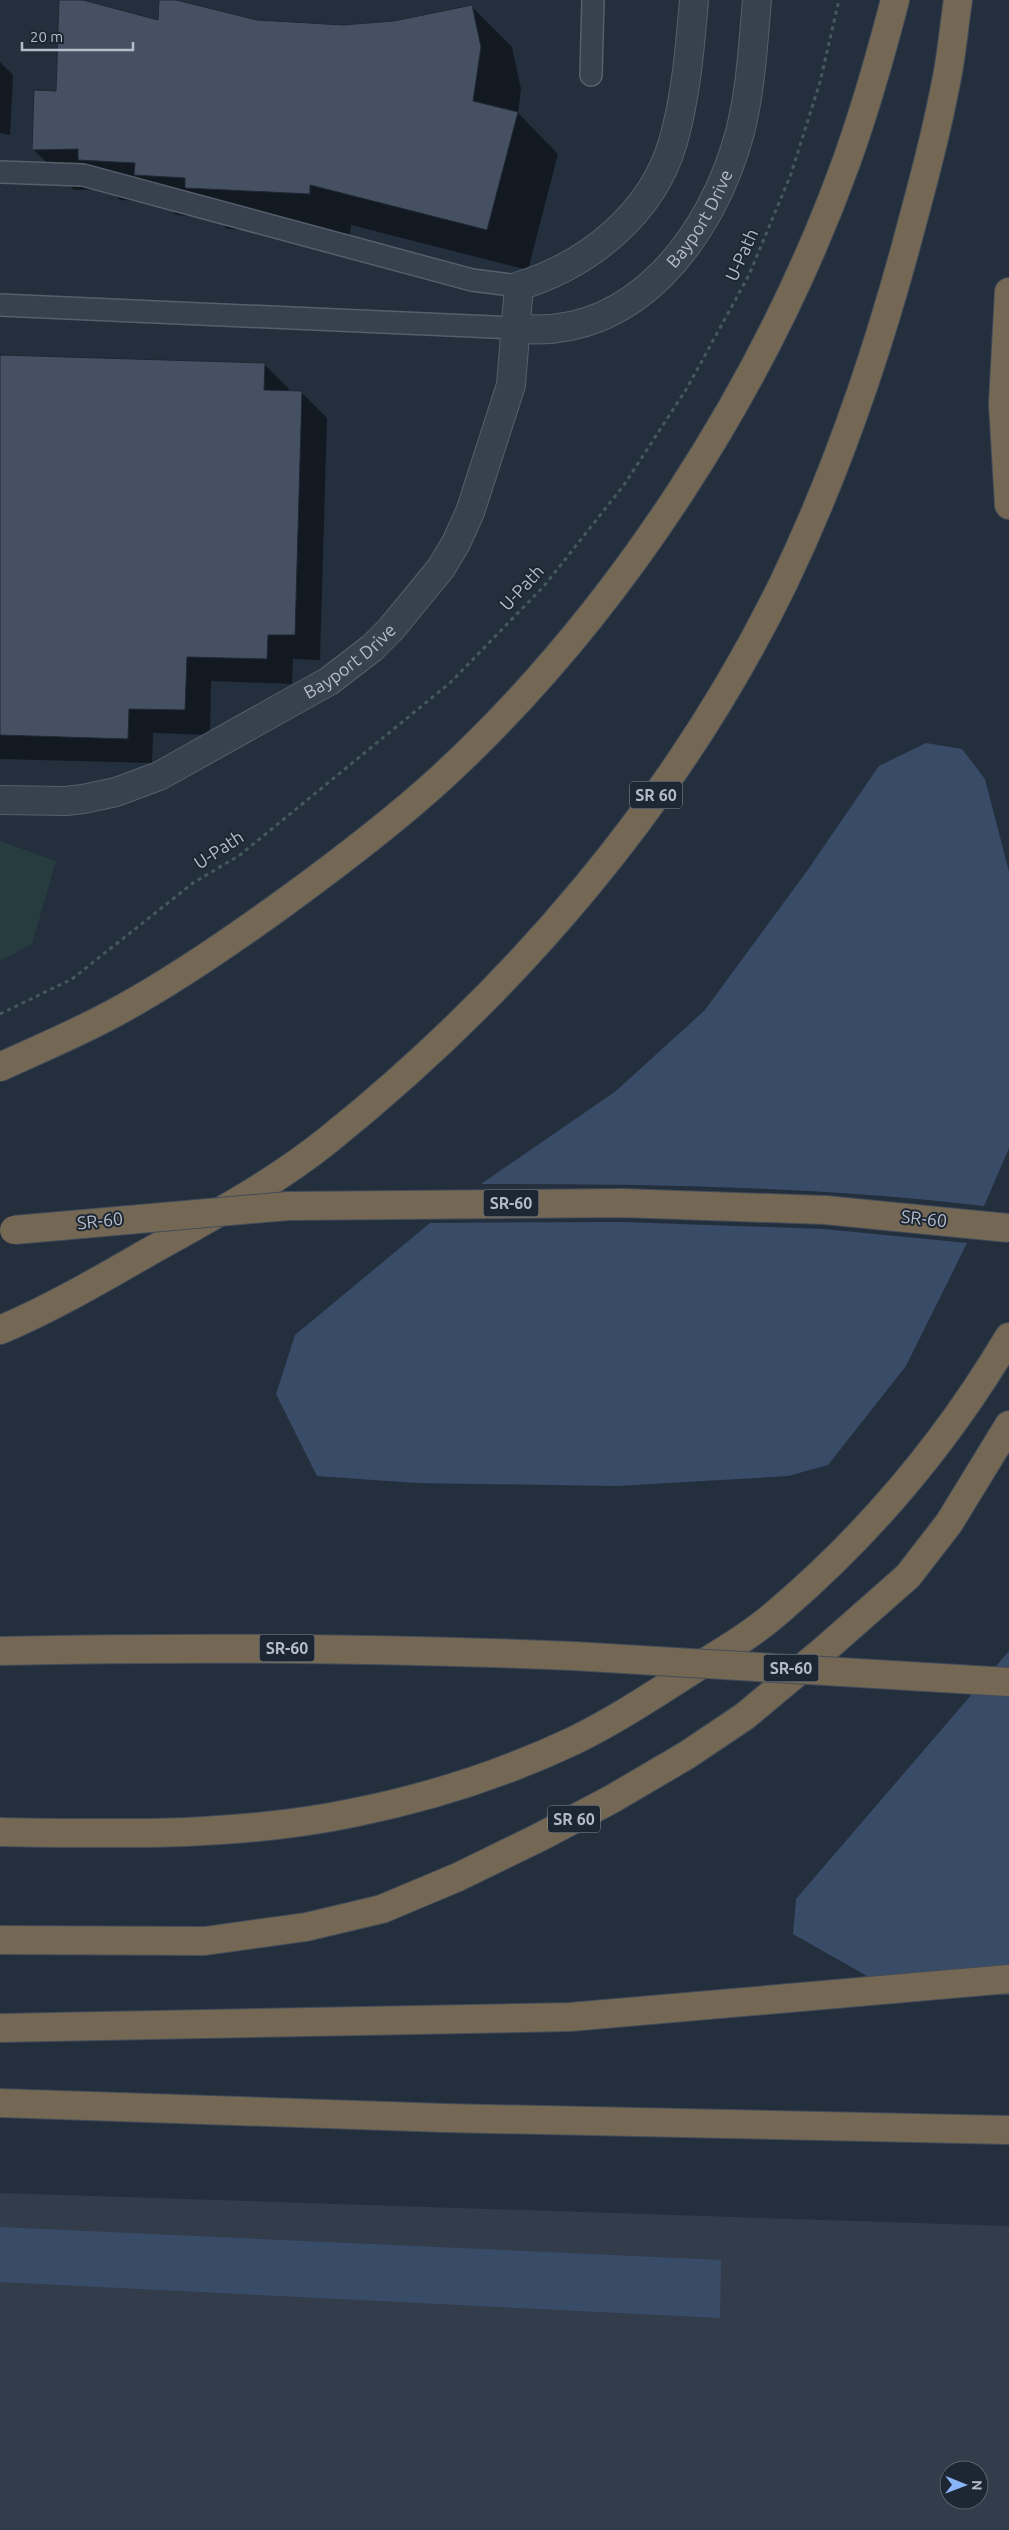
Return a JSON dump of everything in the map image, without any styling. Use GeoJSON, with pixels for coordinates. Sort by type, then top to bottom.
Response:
{"type":"FeatureCollection","features":[{"type":"Feature","properties":{"kind":"highway"},"geometry":{"type":"LineString","coordinates":[[0,1067],[117,1012],[235,938],[347,856],[440,778],[534,684],[603,598],[670,509],[723,424],[767,340],[811,248],[847,160],[877,67],[895,0]]}},
{"type":"Feature","properties":{"kind":"highway","name":"SR 60"},"geometry":{"type":"LineString","coordinates":[[0,1330],[84,1289],[197,1225],[263,1186],[326,1142],[423,1058],[482,1002],[540,941],[597,874],[652,801],[730,680],[782,585],[832,471],[881,338],[924,179],[948,74],[958,0]]}},
{"type":"Feature","properties":{"kind":"highway"},"geometry":{"type":"LineString","coordinates":[[1009,292],[1003,404],[1009,505]]}},
{"type":"Feature","properties":{"kind":"highway","name":"SR-60"},"geometry":{"type":"LineString","coordinates":[[7,1231],[288,1206],[603,1203],[825,1210],[1009,1228]]}},
{"type":"Feature","properties":{"kind":"highway"},"geometry":{"type":"LineString","coordinates":[[0,1832],[164,1834],[268,1827],[313,1820],[358,1812],[454,1787],[505,1769],[573,1741],[631,1710],[736,1644],[778,1612],[837,1559],[889,1503],[939,1443],[988,1372],[1009,1337]]}},
{"type":"Feature","properties":{"kind":"highway","name":"SR 60"},"geometry":{"type":"LineString","coordinates":[[0,1940],[205,1941],[306,1927],[382,1909],[458,1877],[540,1837],[612,1799],[686,1755],[744,1716],[824,1650],[908,1576],[949,1523],[1009,1425]]}},
{"type":"Feature","properties":{"kind":"highway","name":"SR-60"},"geometry":{"type":"LineString","coordinates":[[0,1651],[258,1648],[424,1649],[1009,1682]]}},
{"type":"Feature","properties":{"kind":"highway"},"geometry":{"type":"LineString","coordinates":[[0,2028],[570,2017],[1009,1979]]}},
{"type":"Feature","properties":{"kind":"highway"},"geometry":{"type":"LineString","coordinates":[[0,2103],[446,2118],[1009,2130]]}},
{"type":"Feature","properties":{"kind":"street"},"geometry":{"type":"LineString","coordinates":[[519,286],[567,268],[591,252],[633,213],[657,179],[673,143],[679,118],[694,0]]}},
{"type":"Feature","properties":{"kind":"street","name":"Bayport Drive"},"geometry":{"type":"LineString","coordinates":[[516,328],[537,331],[565,329],[602,316],[637,296],[678,258],[714,204],[734,155],[748,96],[757,0]]}},
{"type":"Feature","properties":{"kind":"street","name":"Bayport Drive"},"geometry":{"type":"LineString","coordinates":[[0,800],[66,801],[116,792],[145,781],[186,762],[329,681],[372,648],[424,591],[456,543],[470,512],[512,384],[519,286]]}},
{"type":"Feature","properties":{"kind":"lane"},"geometry":{"type":"LineString","coordinates":[[591,75],[593,0]]}},
{"type":"Feature","properties":{"kind":"lane"},"geometry":{"type":"LineString","coordinates":[[0,172],[83,175],[472,280],[519,286]]}},
{"type":"Feature","properties":{"kind":"lane"},"geometry":{"type":"LineString","coordinates":[[0,305],[516,328]]}},
{"type":"Feature","properties":{"kind":"path","name":"U-Path"},"geometry":{"type":"LineString","coordinates":[[0,1014],[72,979],[193,883],[240,855],[451,682],[544,586],[624,486],[687,388],[749,276],[794,165],[820,82],[840,0]]}},
{"type":"Feature","properties":{"kind":"shaded area"},"geometry":{"type":"Polygon","coordinates":[[[0,2193],[1009,2226],[1009,2530],[0,2530],[0,2193]]]}},
{"type":"Feature","properties":{"kind":"green space"},"geometry":{"type":"Polygon","coordinates":[[[0,841],[56,861],[32,944],[0,961],[0,841]]]}},
{"type":"Feature","properties":{"kind":"water"},"geometry":{"type":"Polygon","coordinates":[[[926,743],[962,749],[985,779],[1009,872],[1009,1148],[984,1206],[921,1199],[796,1190],[670,1186],[481,1184],[616,1091],[705,1010],[807,871],[879,766],[926,743]]]}},
{"type":"Feature","properties":{"kind":"water"},"geometry":{"type":"Polygon","coordinates":[[[623,1222],[824,1229],[967,1243],[906,1366],[828,1465],[788,1476],[617,1486],[416,1483],[317,1476],[276,1394],[295,1335],[430,1223],[623,1222]]]}},
{"type":"Feature","properties":{"kind":"water"},"geometry":{"type":"Polygon","coordinates":[[[1009,1651],[1009,1995],[897,1993],[793,1934],[796,1899],[1009,1651]]]}},
{"type":"Feature","properties":{"kind":"water"},"geometry":{"type":"Polygon","coordinates":[[[0,2227],[721,2260],[720,2318],[0,2282],[0,2227]]]}},
{"type":"Feature","properties":{"kind":"building"},"geometry":{"type":"Polygon","coordinates":[[[59,0],[83,0],[158,20],[159,0],[176,0],[257,20],[343,25],[394,21],[472,5],[481,47],[473,101],[518,112],[487,230],[310,185],[310,194],[185,188],[185,178],[134,175],[135,163],[78,160],[78,149],[32,150],[34,90],[56,91],[59,0]]]}},
{"type":"Feature","properties":{"kind":"building"},"geometry":{"type":"Polygon","coordinates":[[[0,355],[265,363],[264,390],[302,391],[295,635],[268,635],[267,659],[187,657],[185,710],[129,709],[128,739],[0,735],[0,355]]]}}]}
